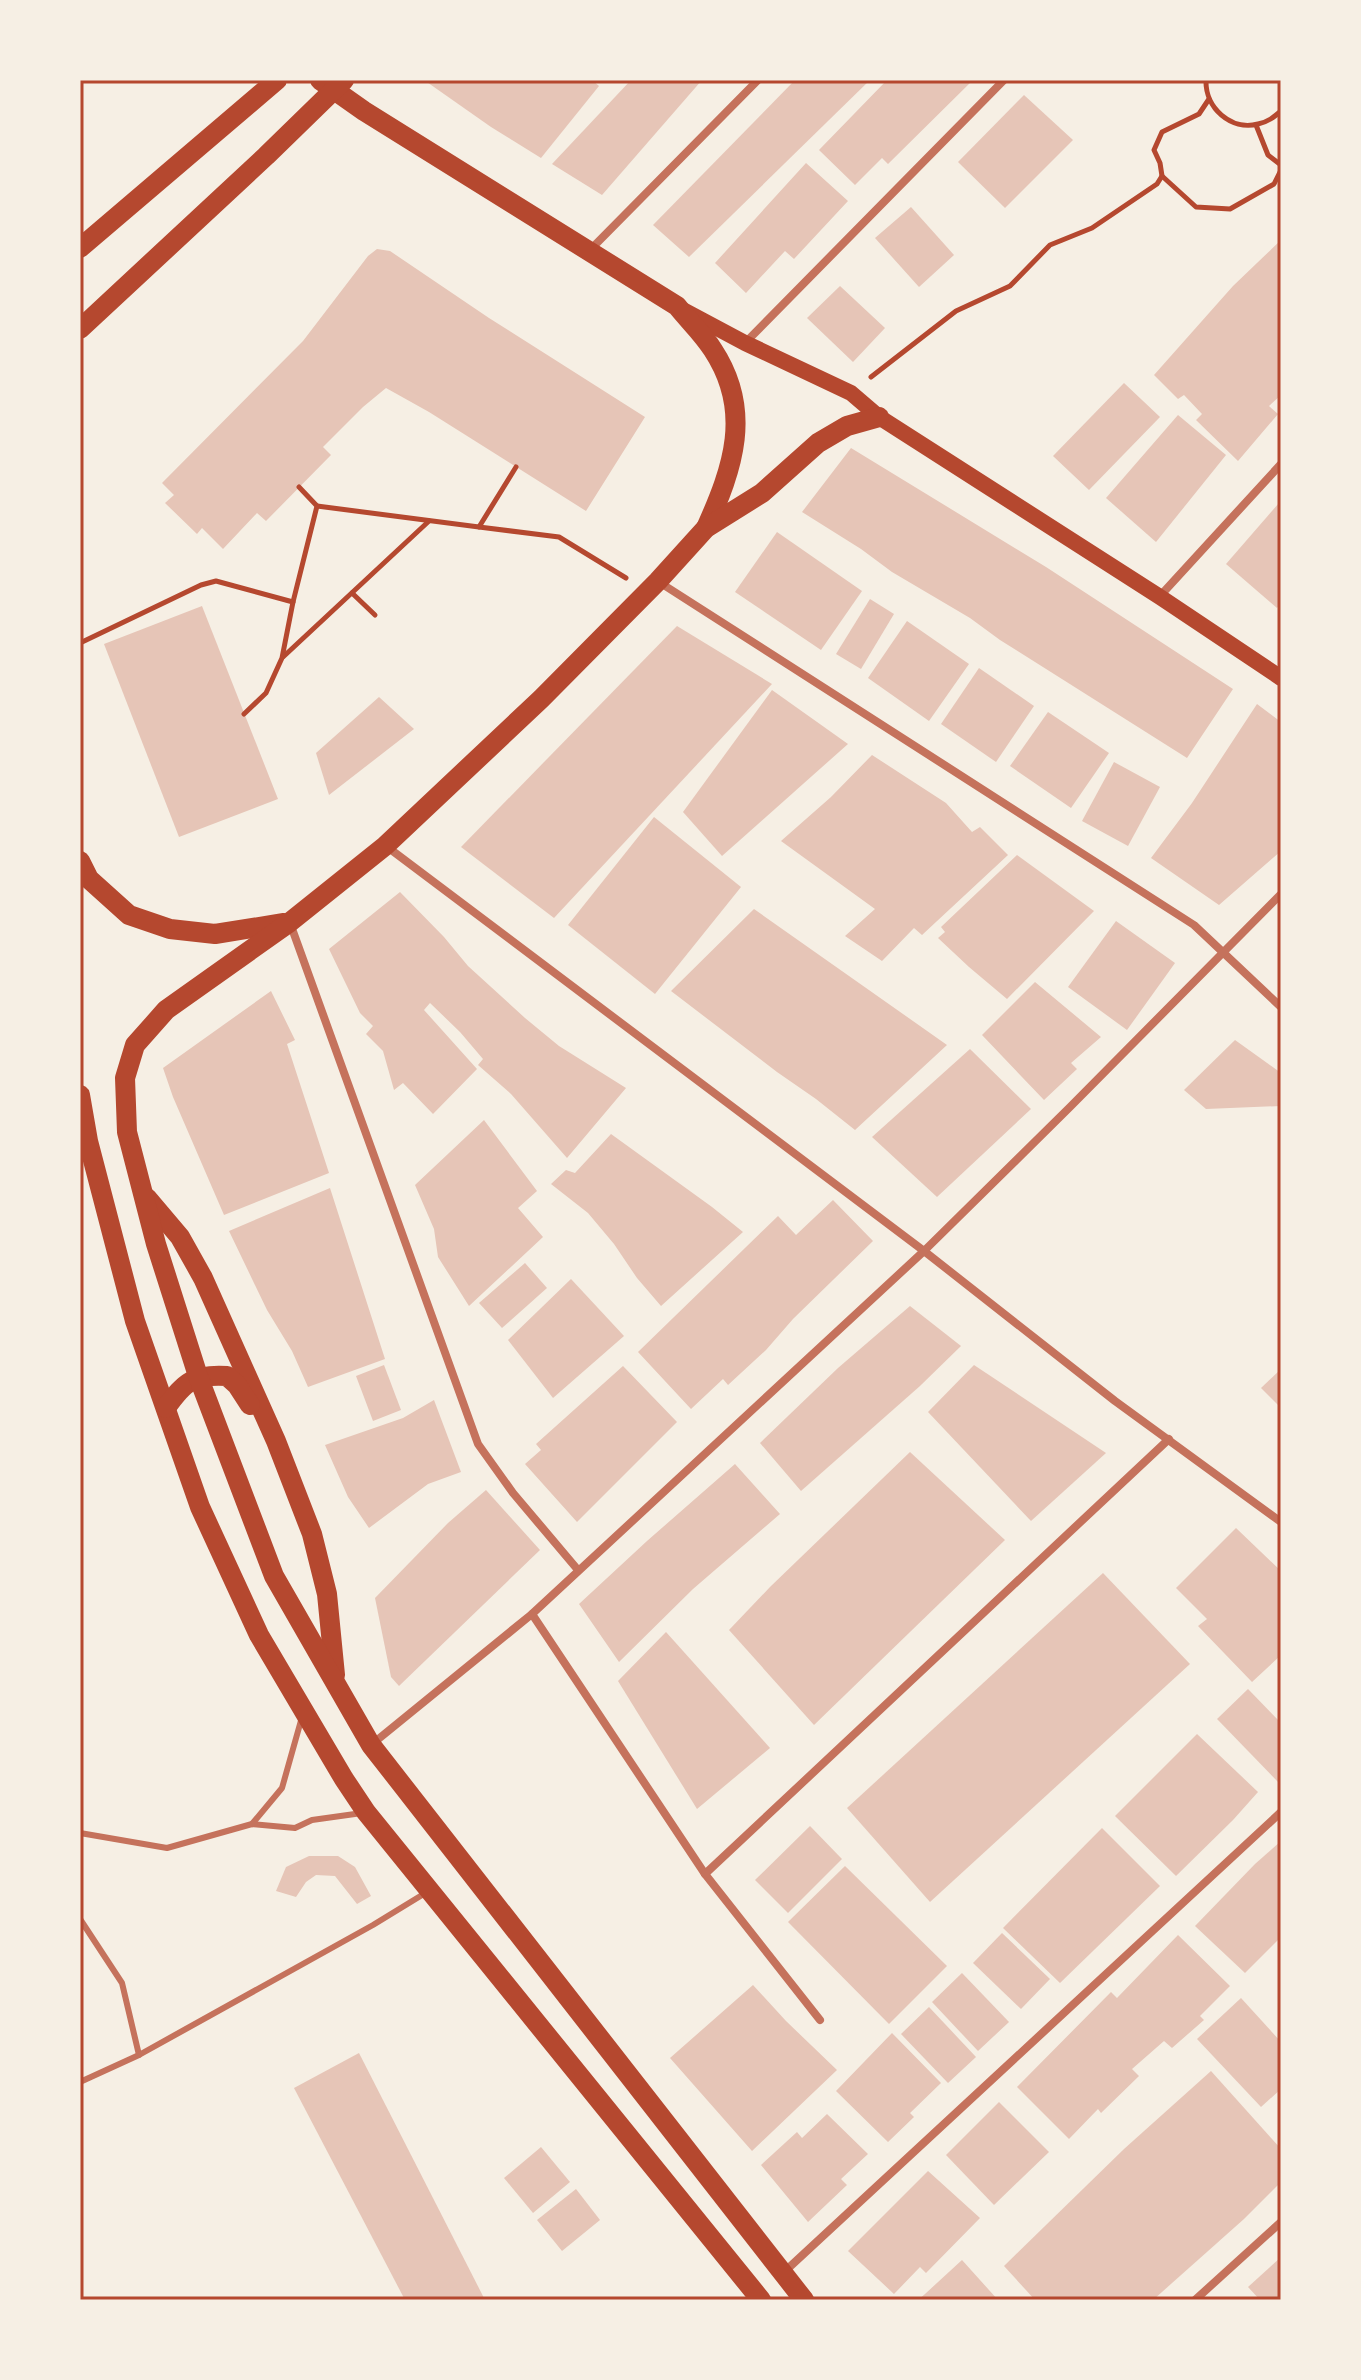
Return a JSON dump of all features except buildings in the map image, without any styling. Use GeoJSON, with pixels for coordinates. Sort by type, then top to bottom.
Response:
{"type":"FeatureCollection","features":[{"type":"Feature","properties":{"kind":"main road"},"geometry":{"type":"LineString","coordinates":[[80,248],[277,80]]}},
{"type":"Feature","properties":{"kind":"main road"},"geometry":{"type":"LineString","coordinates":[[80,329],[332,83],[587,252],[677,306],[745,343],[851,393],[879,417],[1281,678]]}},
{"type":"Feature","properties":{"kind":"main road"},"geometry":{"type":"LineString","coordinates":[[677,306],[714,350],[734,394],[737,431],[726,484],[706,528]]}},
{"type":"Feature","properties":{"kind":"main road"},"geometry":{"type":"LineString","coordinates":[[804,2300],[371,1745],[274,1576],[198,1376],[156,1244],[127,1132],[125,1078],[135,1045],[166,1010],[290,922],[385,846],[541,699],[706,528],[762,493],[818,443],[847,426],[879,417]]}},
{"type":"Feature","properties":{"kind":"main road"},"geometry":{"type":"LineString","coordinates":[[80,861],[89,879],[129,915],[170,929],[215,934],[290,922]]}},
{"type":"Feature","properties":{"kind":"main road"},"geometry":{"type":"LineString","coordinates":[[80,1095],[86,1158],[135,1321],[200,1507],[259,1635],[366,1812],[761,2300]]}},
{"type":"Feature","properties":{"kind":"main road"},"geometry":{"type":"LineString","coordinates":[[142,1192],[180,1237],[203,1278],[276,1441],[312,1534],[324,1579],[335,1683]]}},
{"type":"Feature","properties":{"kind":"main road"},"geometry":{"type":"LineString","coordinates":[[166,1408],[175,1395],[198,1376],[227,1376],[237,1385],[276,1441]]}},
{"type":"Feature","properties":{"kind":"street"},"geometry":{"type":"LineString","coordinates":[[587,252],[758,80]]}},
{"type":"Feature","properties":{"kind":"street"},"geometry":{"type":"LineString","coordinates":[[745,343],[1004,80]]}},
{"type":"Feature","properties":{"kind":"street"},"geometry":{"type":"LineString","coordinates":[[1160,597],[1281,464]]}},
{"type":"Feature","properties":{"kind":"street"},"geometry":{"type":"LineString","coordinates":[[653,586],[1194,925],[1281,1007]]}},
{"type":"Feature","properties":{"kind":"street"},"geometry":{"type":"LineString","coordinates":[[385,846],[924,1251],[1115,1401],[1281,1522]]}},
{"type":"Feature","properties":{"kind":"street"},"geometry":{"type":"LineString","coordinates":[[371,1745],[532,1614],[924,1251],[1281,894]]}},
{"type":"Feature","properties":{"kind":"street"},"geometry":{"type":"LineString","coordinates":[[290,922],[478,1444],[513,1493],[578,1570]]}},
{"type":"Feature","properties":{"kind":"street"},"geometry":{"type":"LineString","coordinates":[[705,1874],[1169,1439]]}},
{"type":"Feature","properties":{"kind":"street"},"geometry":{"type":"LineString","coordinates":[[532,1614],[705,1874],[820,2020]]}},
{"type":"Feature","properties":{"kind":"street"},"geometry":{"type":"LineString","coordinates":[[782,2274],[1281,1812]]}},
{"type":"Feature","properties":{"kind":"street"},"geometry":{"type":"LineString","coordinates":[[1195,2300],[1281,2222]]}},
{"type":"Feature","properties":{"kind":"lane"},"geometry":{"type":"LineString","coordinates":[[252,1824],[282,1788],[304,1711]]}},
{"type":"Feature","properties":{"kind":"lane"},"geometry":{"type":"LineString","coordinates":[[80,1833],[167,1848],[252,1824],[295,1828],[312,1820],[366,1812]]}},
{"type":"Feature","properties":{"kind":"lane"},"geometry":{"type":"LineString","coordinates":[[80,2082],[139,2055],[430,1890]]}},
{"type":"Feature","properties":{"kind":"lane"},"geometry":{"type":"LineString","coordinates":[[80,1919],[122,1983],[139,2055]]}},
{"type":"Feature","properties":{"kind":"path"},"geometry":{"type":"LineString","coordinates":[[1206,80],[1209,99],[1216,111],[1228,120],[1242,125],[1256,125],[1281,111]]}},
{"type":"Feature","properties":{"kind":"path"},"geometry":{"type":"LineString","coordinates":[[1209,99],[1199,114],[1162,132],[1154,150],[1162,176],[1196,207],[1230,209],[1274,184],[1281,167],[1268,155],[1256,125]]}},
{"type":"Feature","properties":{"kind":"path"},"geometry":{"type":"LineString","coordinates":[[851,393],[956,311],[1010,286],[1050,245],[1092,228],[1157,184],[1162,176]]}},
{"type":"Feature","properties":{"kind":"path"},"geometry":{"type":"LineString","coordinates":[[479,527],[516,467]]}},
{"type":"Feature","properties":{"kind":"path"},"geometry":{"type":"LineString","coordinates":[[299,487],[317,506],[559,537],[653,586]]}},
{"type":"Feature","properties":{"kind":"path"},"geometry":{"type":"LineString","coordinates":[[244,714],[266,693],[282,658],[317,506]]}},
{"type":"Feature","properties":{"kind":"path"},"geometry":{"type":"LineString","coordinates":[[282,658],[429,521]]}},
{"type":"Feature","properties":{"kind":"path"},"geometry":{"type":"LineString","coordinates":[[80,643],[201,585],[216,581],[293,602]]}},
{"type":"Feature","properties":{"kind":"path"},"geometry":{"type":"LineString","coordinates":[[352,593],[375,615]]}}]}
